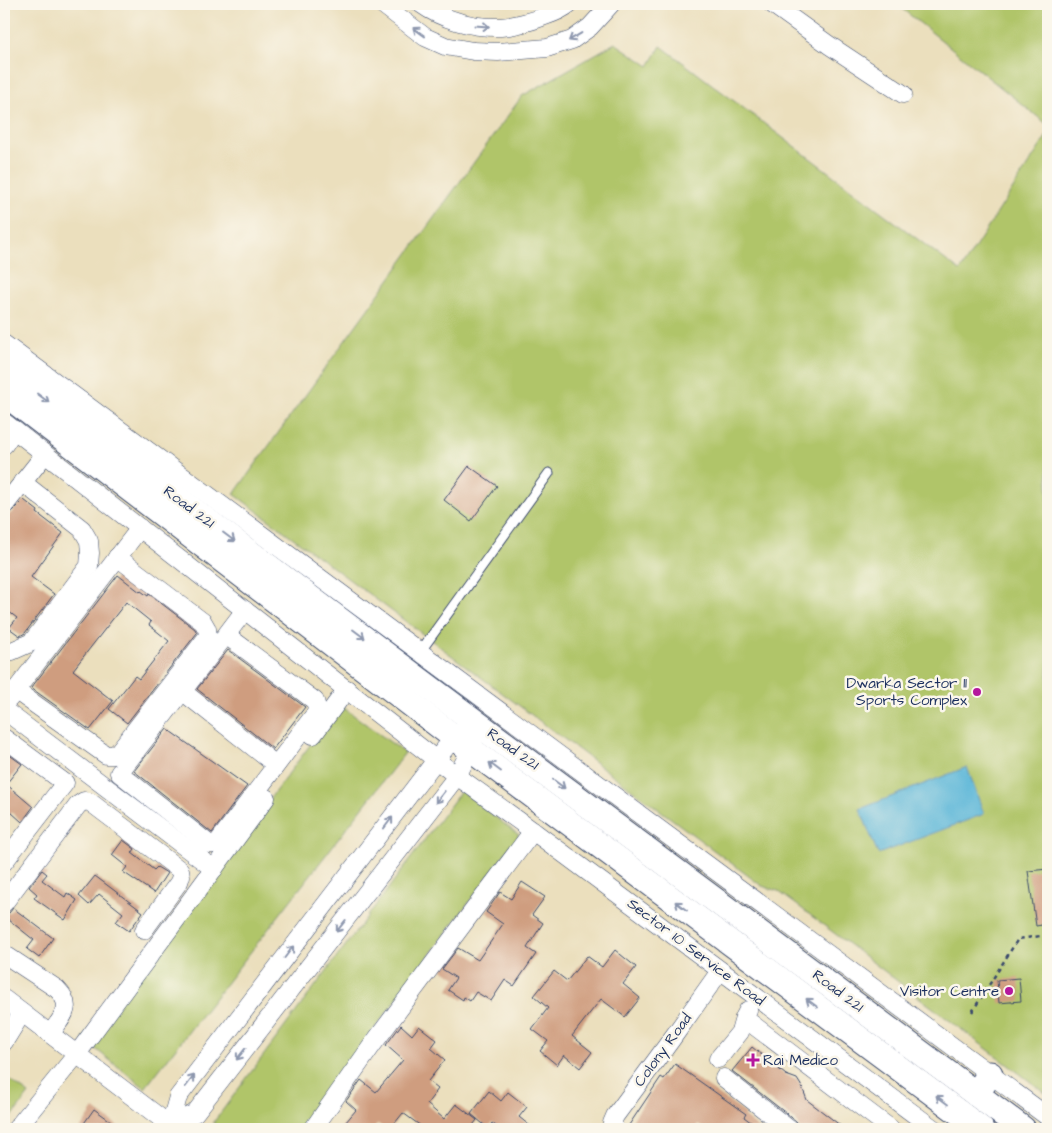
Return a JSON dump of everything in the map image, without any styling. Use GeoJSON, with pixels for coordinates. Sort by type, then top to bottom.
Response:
{"type":"FeatureCollection","features":[{"type":"Feature","properties":{"kind":"main road","name":"Road 221"},"geometry":{"type":"LineString","coordinates":[[4,368],[478,724],[1023,1129]]}},
{"type":"Feature","properties":{"kind":"main road","name":"Road 221"},"geometry":{"type":"LineString","coordinates":[[4,393],[463,743],[981,1129]]}},
{"type":"Feature","properties":{"kind":"main road"},"geometry":{"type":"LineString","coordinates":[[976,1094],[990,1074]]}},
{"type":"Feature","properties":{"kind":"street"},"geometry":{"type":"LineString","coordinates":[[382,4],[426,37],[445,46],[474,51],[498,52],[547,48],[572,40],[590,27],[610,4]]}},
{"type":"Feature","properties":{"kind":"street"},"geometry":{"type":"LineString","coordinates":[[421,4],[438,15],[470,25],[501,27],[535,20],[564,9],[569,4]]}},
{"type":"Feature","properties":{"kind":"street"},"geometry":{"type":"LineString","coordinates":[[772,4],[903,94]]}},
{"type":"Feature","properties":{"kind":"street"},"geometry":{"type":"LineString","coordinates":[[4,344],[1048,1117]]}},
{"type":"Feature","properties":{"kind":"street"},"geometry":{"type":"LineString","coordinates":[[4,445],[9,426]]}},
{"type":"Feature","properties":{"kind":"street","name":"Sector 10 Service Road"},"geometry":{"type":"LineString","coordinates":[[9,426],[457,776],[934,1129]]}},
{"type":"Feature","properties":{"kind":"street"},"geometry":{"type":"LineString","coordinates":[[4,506],[45,454]]}},
{"type":"Feature","properties":{"kind":"street"},"geometry":{"type":"LineString","coordinates":[[4,652],[32,642],[89,566],[89,541],[82,530],[22,482]]}},
{"type":"Feature","properties":{"kind":"street"},"geometry":{"type":"LineString","coordinates":[[4,705],[140,528]]}},
{"type":"Feature","properties":{"kind":"street"},"geometry":{"type":"LineString","coordinates":[[15,690],[106,756],[113,756],[202,644],[208,636],[203,622],[117,557]]}},
{"type":"Feature","properties":{"kind":"street"},"geometry":{"type":"LineString","coordinates":[[109,790],[119,773],[246,610]]}},
{"type":"Feature","properties":{"kind":"street"},"geometry":{"type":"LineString","coordinates":[[119,773],[209,844],[218,842],[315,714],[317,708],[315,701],[226,635]]}},
{"type":"Feature","properties":{"kind":"street"},"geometry":{"type":"LineString","coordinates":[[16,1129],[77,1054],[347,689]]}},
{"type":"Feature","properties":{"kind":"street"},"geometry":{"type":"LineString","coordinates":[[182,691],[276,765]]}},
{"type":"Feature","properties":{"kind":"street"},"geometry":{"type":"LineString","coordinates":[[4,710],[214,869]]}},
{"type":"Feature","properties":{"kind":"street"},"geometry":{"type":"LineString","coordinates":[[173,1127],[178,1097],[436,760],[463,743],[478,724]]}},
{"type":"Feature","properties":{"kind":"street"},"geometry":{"type":"LineString","coordinates":[[4,738],[64,783],[4,862]]}},
{"type":"Feature","properties":{"kind":"street"},"geometry":{"type":"LineString","coordinates":[[173,1127],[196,1113],[457,776],[463,743]]}},
{"type":"Feature","properties":{"kind":"street"},"geometry":{"type":"LineString","coordinates":[[4,903],[78,805],[84,801],[90,802],[180,870],[180,882],[144,930]]}},
{"type":"Feature","properties":{"kind":"street"},"geometry":{"type":"LineString","coordinates":[[313,1129],[373,1044],[533,831]]}},
{"type":"Feature","properties":{"kind":"street"},"geometry":{"type":"LineString","coordinates":[[4,954],[57,989],[64,996],[66,1010],[50,1034]]}},
{"type":"Feature","properties":{"kind":"street","name":"Colony Road"},"geometry":{"type":"LineString","coordinates":[[616,1129],[612,1123],[615,1116],[720,971]]}},
{"type":"Feature","properties":{"kind":"street"},"geometry":{"type":"LineString","coordinates":[[718,1059],[740,1032],[754,996]]}},
{"type":"Feature","properties":{"kind":"street"},"geometry":{"type":"LineString","coordinates":[[4,999],[173,1127]]}},
{"type":"Feature","properties":{"kind":"street"},"geometry":{"type":"LineString","coordinates":[[4,1042],[22,1013]]}},
{"type":"Feature","properties":{"kind":"street"},"geometry":{"type":"LineString","coordinates":[[744,1018],[891,1129]]}},
{"type":"Feature","properties":{"kind":"street"},"geometry":{"type":"LineString","coordinates":[[724,1078],[789,1129]]}},
{"type":"Feature","properties":{"kind":"lane"},"geometry":{"type":"LineString","coordinates":[[420,652],[548,473]]}},
{"type":"Feature","properties":{"kind":"path"},"geometry":{"type":"LineString","coordinates":[[972,1012],[1018,939],[1048,934]]}},
{"type":"Feature","properties":{"kind":"green space"},"geometry":{"type":"Polygon","coordinates":[[[896,4],[1048,4],[1048,125],[896,4]]]}},
{"type":"Feature","properties":{"kind":"green space"},"geometry":{"type":"Polygon","coordinates":[[[615,43],[649,66],[661,46],[960,271],[1048,134],[1048,1095],[797,905],[778,891],[762,886],[234,494],[522,96],[615,43]]]}},
{"type":"Feature","properties":{"kind":"green space"},"geometry":{"type":"Polygon","coordinates":[[[340,705],[405,753],[145,1088],[83,1039],[223,861],[340,705]]]}},
{"type":"Feature","properties":{"kind":"green space"},"geometry":{"type":"Polygon","coordinates":[[[461,791],[519,835],[300,1129],[221,1129],[213,1123],[461,791]]]}},
{"type":"Feature","properties":{"kind":"green space"},"geometry":{"type":"Polygon","coordinates":[[[4,1076],[29,1094],[4,1127],[4,1076]]]}},
{"type":"Feature","properties":{"kind":"water"},"geometry":{"type":"Polygon","coordinates":[[[967,767],[984,814],[878,854],[860,809],[967,767]]]}},
{"type":"Feature","properties":{"kind":"building"},"geometry":{"type":"Polygon","coordinates":[[[469,466],[497,486],[471,521],[444,500],[469,466]]]}},
{"type":"Feature","properties":{"kind":"building"},"geometry":{"type":"Polygon","coordinates":[[[24,500],[38,511],[37,513],[63,533],[31,577],[54,594],[25,633],[20,636],[9,628],[17,618],[4,608],[4,520],[24,500]]]}},
{"type":"Feature","properties":{"kind":"building"},"geometry":{"type":"Polygon","coordinates":[[[118,575],[140,592],[148,596],[149,594],[195,629],[197,633],[127,723],[109,709],[135,676],[139,679],[169,641],[149,625],[151,622],[126,602],[73,670],[113,701],[90,730],[31,688],[118,575]]]}},
{"type":"Feature","properties":{"kind":"building"},"geometry":{"type":"Polygon","coordinates":[[[228,650],[305,707],[273,749],[197,689],[228,650]]]}},
{"type":"Feature","properties":{"kind":"building"},"geometry":{"type":"Polygon","coordinates":[[[167,729],[247,786],[212,833],[134,771],[167,729]]]}},
{"type":"Feature","properties":{"kind":"building"},"geometry":{"type":"Polygon","coordinates":[[[4,751],[22,764],[6,784],[33,807],[22,822],[11,812],[4,821],[4,751]]]}},
{"type":"Feature","properties":{"kind":"building"},"geometry":{"type":"Polygon","coordinates":[[[123,840],[135,849],[132,853],[154,870],[157,867],[167,873],[154,893],[123,872],[127,867],[112,855],[123,840]]]}},
{"type":"Feature","properties":{"kind":"building"},"geometry":{"type":"Polygon","coordinates":[[[1048,869],[1048,924],[1036,926],[1028,871],[1048,869]]]}},
{"type":"Feature","properties":{"kind":"building"},"geometry":{"type":"Polygon","coordinates":[[[42,870],[47,874],[42,880],[65,897],[67,893],[77,900],[65,920],[34,898],[37,894],[29,887],[42,870]]]}},
{"type":"Feature","properties":{"kind":"building"},"geometry":{"type":"Polygon","coordinates":[[[95,876],[143,912],[129,931],[116,922],[123,913],[99,894],[89,905],[79,896],[95,876]]]}},
{"type":"Feature","properties":{"kind":"building"},"geometry":{"type":"Polygon","coordinates":[[[522,882],[545,897],[532,915],[543,923],[527,948],[536,954],[514,986],[505,980],[491,1001],[476,992],[470,1001],[464,997],[463,1000],[448,990],[456,978],[442,969],[458,948],[478,960],[503,924],[486,912],[500,892],[511,899],[522,882]]]}},
{"type":"Feature","properties":{"kind":"building"},"geometry":{"type":"Polygon","coordinates":[[[13,908],[53,938],[39,958],[27,949],[34,940],[4,916],[4,913],[9,913],[13,908]]]}},
{"type":"Feature","properties":{"kind":"building"},"geometry":{"type":"Polygon","coordinates":[[[615,950],[636,967],[623,984],[640,998],[625,1017],[601,999],[572,1036],[592,1052],[580,1068],[564,1055],[557,1065],[540,1051],[548,1041],[532,1029],[548,1008],[534,996],[554,971],[567,981],[587,956],[602,967],[615,950]]]}},
{"type":"Feature","properties":{"kind":"building","name":"Visitor Centre"},"geometry":{"type":"Polygon","coordinates":[[[1019,978],[1021,1001],[999,1003],[997,980],[1019,978]]]}},
{"type":"Feature","properties":{"kind":"building"},"geometry":{"type":"Polygon","coordinates":[[[401,1025],[412,1035],[419,1026],[437,1040],[431,1048],[445,1060],[428,1081],[438,1089],[427,1104],[444,1119],[456,1104],[477,1120],[470,1129],[425,1129],[403,1113],[390,1129],[385,1129],[378,1124],[373,1129],[340,1129],[356,1110],[346,1101],[361,1080],[376,1092],[403,1060],[386,1045],[401,1025]]]}},
{"type":"Feature","properties":{"kind":"building"},"geometry":{"type":"Polygon","coordinates":[[[752,1047],[786,1075],[797,1079],[807,1100],[845,1129],[799,1129],[796,1121],[732,1071],[752,1047]]]}},
{"type":"Feature","properties":{"kind":"building"},"geometry":{"type":"Polygon","coordinates":[[[675,1064],[746,1114],[744,1117],[760,1129],[704,1129],[698,1125],[694,1129],[635,1129],[629,1125],[661,1077],[664,1079],[675,1064]]]}},
{"type":"Feature","properties":{"kind":"building"},"geometry":{"type":"Polygon","coordinates":[[[489,1091],[501,1101],[508,1092],[527,1107],[519,1117],[534,1129],[500,1129],[492,1123],[488,1128],[471,1114],[489,1091]]]}},
{"type":"Feature","properties":{"kind":"building"},"geometry":{"type":"Polygon","coordinates":[[[94,1109],[122,1129],[80,1129],[94,1109]]]}},
{"type":"Feature","properties":{"kind":"place","name":"Dwarka Sector 11 Sports Complex"},"geometry":{"type":"Point","coordinates":[977,692]}},
{"type":"Feature","properties":{"kind":"place","name":"Visitor Centre"},"geometry":{"type":"Point","coordinates":[1009,991]}},
{"type":"Feature","properties":{"kind":"place","name":"Rai Medico"},"geometry":{"type":"Point","coordinates":[753,1060]}}]}
